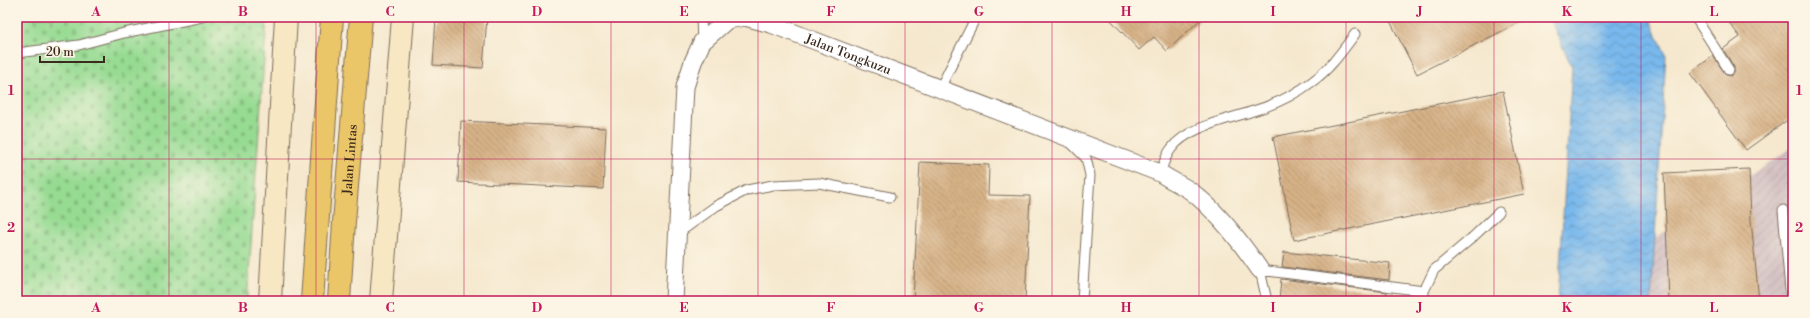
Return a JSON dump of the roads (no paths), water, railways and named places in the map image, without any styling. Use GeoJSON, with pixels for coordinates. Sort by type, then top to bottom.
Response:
{"type":"FeatureCollection","features":[{"type":"Feature","properties":{"kind":"highway","name":"Jalan Lintas"},"geometry":{"type":"LineString","coordinates":[[312,301],[332,17]]}},
{"type":"Feature","properties":{"kind":"highway","name":"Jalan Lintas"},"geometry":{"type":"LineString","coordinates":[[339,301],[361,17]]}},
{"type":"Feature","properties":{"kind":"street"},"geometry":{"type":"LineString","coordinates":[[270,301],[286,17]]}},
{"type":"Feature","properties":{"kind":"street"},"geometry":{"type":"LineString","coordinates":[[381,301],[403,17]]}},
{"type":"Feature","properties":{"kind":"street","name":"Jalan Tongkuzu"},"geometry":{"type":"LineString","coordinates":[[674,301],[685,87],[693,62],[702,42],[727,20],[745,17],[770,24],[1160,173],[1192,192],[1242,243],[1260,270]]}},
{"type":"Feature","properties":{"kind":"lane"},"geometry":{"type":"LineString","coordinates":[[701,17],[702,42]]}},
{"type":"Feature","properties":{"kind":"lane"},"geometry":{"type":"LineString","coordinates":[[940,88],[976,17]]}},
{"type":"Feature","properties":{"kind":"lane"},"geometry":{"type":"LineString","coordinates":[[1695,17],[1729,70]]}},
{"type":"Feature","properties":{"kind":"lane"},"geometry":{"type":"LineString","coordinates":[[17,53],[79,44],[198,18]]}},
{"type":"Feature","properties":{"kind":"lane"},"geometry":{"type":"LineString","coordinates":[[1160,173],[1172,148],[1188,134],[1220,120],[1267,106],[1313,81],[1335,60],[1355,34]]}},
{"type":"Feature","properties":{"kind":"lane"},"geometry":{"type":"LineString","coordinates":[[1065,137],[1086,158],[1090,175],[1082,301]]}},
{"type":"Feature","properties":{"kind":"lane"},"geometry":{"type":"LineString","coordinates":[[677,234],[716,206],[747,190],[773,185],[818,183],[890,197]]}},
{"type":"Feature","properties":{"kind":"lane"},"geometry":{"type":"LineString","coordinates":[[1783,210],[1791,301]]}},
{"type":"Feature","properties":{"kind":"lane"},"geometry":{"type":"LineString","coordinates":[[1424,301],[1424,290],[1434,270],[1473,237],[1499,212]]}},
{"type":"Feature","properties":{"kind":"lane"},"geometry":{"type":"LineString","coordinates":[[1267,301],[1260,270],[1424,290]]}},
{"type":"Feature","properties":{"kind":"water"},"geometry":{"type":"Polygon","coordinates":[[[1549,17],[1649,17],[1666,55],[1651,301],[1558,301],[1572,67],[1549,17]]]}}]}
